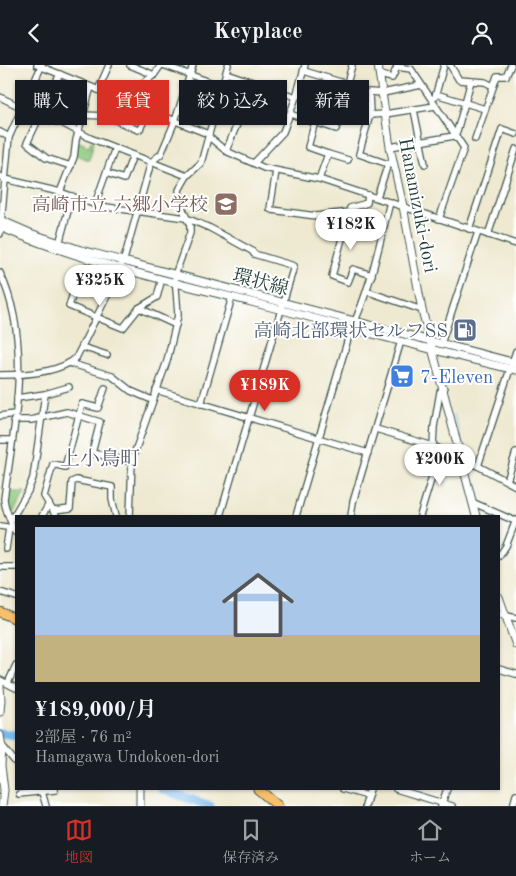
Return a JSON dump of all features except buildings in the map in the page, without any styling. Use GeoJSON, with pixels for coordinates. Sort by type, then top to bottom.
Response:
{"type":"FeatureCollection","features":[{"type":"Feature","properties":{"kind":"main road"},"geometry":{"type":"LineString","coordinates":[[0,613],[15,619]]}},
{"type":"Feature","properties":{"kind":"main road"},"geometry":{"type":"LineString","coordinates":[[259,790],[278,806]]}},
{"type":"Feature","properties":{"kind":"street"},"geometry":{"type":"LineString","coordinates":[[102,80],[108,65]]}},
{"type":"Feature","properties":{"kind":"street"},"geometry":{"type":"LineString","coordinates":[[130,65],[154,75]]}},
{"type":"Feature","properties":{"kind":"street"},"geometry":{"type":"LineString","coordinates":[[147,80],[162,65],[203,80]]}},
{"type":"Feature","properties":{"kind":"street"},"geometry":{"type":"LineString","coordinates":[[188,80],[193,65]]}},
{"type":"Feature","properties":{"kind":"street"},"geometry":{"type":"LineString","coordinates":[[224,80],[228,65]]}},
{"type":"Feature","properties":{"kind":"street"},"geometry":{"type":"LineString","coordinates":[[348,80],[352,65]]}},
{"type":"Feature","properties":{"kind":"street","name":"Hanamizuki-dori"},"geometry":{"type":"LineString","coordinates":[[378,65],[390,147],[390,163],[404,206],[422,309],[476,515]]}},
{"type":"Feature","properties":{"kind":"street"},"geometry":{"type":"LineString","coordinates":[[434,104],[444,65]]}},
{"type":"Feature","properties":{"kind":"street"},"geometry":{"type":"LineString","coordinates":[[450,65],[459,80],[493,85]]}},
{"type":"Feature","properties":{"kind":"street"},"geometry":{"type":"LineString","coordinates":[[475,139],[497,76],[506,75],[511,65]]}},
{"type":"Feature","properties":{"kind":"street"},"geometry":{"type":"LineString","coordinates":[[35,80],[40,66],[97,90]]}},
{"type":"Feature","properties":{"kind":"street"},"geometry":{"type":"LineString","coordinates":[[380,75],[392,78],[397,67],[413,67],[421,85],[464,148],[439,219]]}},
{"type":"Feature","properties":{"kind":"street"},"geometry":{"type":"LineString","coordinates":[[254,163],[283,131],[304,68],[336,80]]}},
{"type":"Feature","properties":{"kind":"street"},"geometry":{"type":"LineString","coordinates":[[226,73],[246,80]]}},
{"type":"Feature","properties":{"kind":"street"},"geometry":{"type":"LineString","coordinates":[[58,80],[60,75]]}},
{"type":"Feature","properties":{"kind":"street"},"geometry":{"type":"LineString","coordinates":[[390,147],[452,137],[455,134],[472,81]]}},
{"type":"Feature","properties":{"kind":"street"},"geometry":{"type":"LineString","coordinates":[[378,197],[390,163],[359,154],[370,115],[369,92],[382,93],[421,85]]}},
{"type":"Feature","properties":{"kind":"street"},"geometry":{"type":"LineString","coordinates":[[87,99],[91,87]]}},
{"type":"Feature","properties":{"kind":"street"},"geometry":{"type":"LineString","coordinates":[[287,93],[296,95]]}},
{"type":"Feature","properties":{"kind":"street"},"geometry":{"type":"LineString","coordinates":[[436,94],[485,109]]}},
{"type":"Feature","properties":{"kind":"street"},"geometry":{"type":"LineString","coordinates":[[0,97],[15,103]]}},
{"type":"Feature","properties":{"kind":"street"},"geometry":{"type":"LineString","coordinates":[[370,115],[414,110],[434,104]]}},
{"type":"Feature","properties":{"kind":"street"},"geometry":{"type":"LineString","coordinates":[[0,375],[19,375],[46,370],[69,363],[76,358],[122,265],[151,162],[161,154],[179,109]]}},
{"type":"Feature","properties":{"kind":"street"},"geometry":{"type":"LineString","coordinates":[[414,110],[425,164]]}},
{"type":"Feature","properties":{"kind":"street"},"geometry":{"type":"LineString","coordinates":[[290,114],[297,117]]}},
{"type":"Feature","properties":{"kind":"street"},"geometry":{"type":"LineString","coordinates":[[169,119],[208,136],[226,151],[276,171],[319,179],[516,244]]}},
{"type":"Feature","properties":{"kind":"street"},"geometry":{"type":"LineString","coordinates":[[0,234],[3,178],[9,137],[15,125]]}},
{"type":"Feature","properties":{"kind":"street"},"geometry":{"type":"LineString","coordinates":[[36,125],[27,143],[46,158],[71,166]]}},
{"type":"Feature","properties":{"kind":"street"},"geometry":{"type":"LineString","coordinates":[[66,125],[114,148],[187,175]]}},
{"type":"Feature","properties":{"kind":"street"},"geometry":{"type":"LineString","coordinates":[[60,192],[74,157],[80,125]]}},
{"type":"Feature","properties":{"kind":"street"},"geometry":{"type":"LineString","coordinates":[[127,125],[138,130],[142,125]]}},
{"type":"Feature","properties":{"kind":"street"},"geometry":{"type":"LineString","coordinates":[[130,515],[132,462],[167,361],[176,325],[178,305],[175,279],[190,233],[190,226],[180,202],[179,190],[187,175],[201,163],[211,125]]}},
{"type":"Feature","properties":{"kind":"street"},"geometry":{"type":"LineString","coordinates":[[226,151],[236,125]]}},
{"type":"Feature","properties":{"kind":"street"},"geometry":{"type":"LineString","coordinates":[[314,125],[308,147],[348,160]]}},
{"type":"Feature","properties":{"kind":"street"},"geometry":{"type":"LineString","coordinates":[[321,125],[336,129],[337,125]]}},
{"type":"Feature","properties":{"kind":"street"},"geometry":{"type":"LineString","coordinates":[[469,229],[502,129],[516,134]]}},
{"type":"Feature","properties":{"kind":"street"},"geometry":{"type":"LineString","coordinates":[[0,132],[9,137]]}},
{"type":"Feature","properties":{"kind":"street"},"geometry":{"type":"LineString","coordinates":[[94,204],[114,148]]}},
{"type":"Feature","properties":{"kind":"street"},"geometry":{"type":"LineString","coordinates":[[488,235],[516,149]]}},
{"type":"Feature","properties":{"kind":"street"},"geometry":{"type":"LineString","coordinates":[[319,179],[328,154]]}},
{"type":"Feature","properties":{"kind":"street"},"geometry":{"type":"LineString","coordinates":[[106,173],[124,179],[133,155]]}},
{"type":"Feature","properties":{"kind":"street"},"geometry":{"type":"LineString","coordinates":[[276,171],[270,209],[316,216],[349,212]]}},
{"type":"Feature","properties":{"kind":"street"},"geometry":{"type":"LineString","coordinates":[[3,178],[60,192],[94,204],[186,218],[210,228],[252,251],[254,254],[294,266],[220,515]]}},
{"type":"Feature","properties":{"kind":"street"},"geometry":{"type":"LineString","coordinates":[[368,195],[366,203],[350,208],[332,276],[348,282],[353,269],[372,275]]}},
{"type":"Feature","properties":{"kind":"street"},"geometry":{"type":"LineString","coordinates":[[59,244],[72,196]]}},
{"type":"Feature","properties":{"kind":"street"},"geometry":{"type":"LineString","coordinates":[[296,515],[353,325],[372,275],[390,202]]}},
{"type":"Feature","properties":{"kind":"street","name":"環状線"},"geometry":{"type":"LineString","coordinates":[[0,220],[59,244],[122,265]]}},
{"type":"Feature","properties":{"kind":"street","name":"環状線"},"geometry":{"type":"LineString","coordinates":[[0,228],[58,249],[353,325],[431,341],[514,366]]}},
{"type":"Feature","properties":{"kind":"street"},"geometry":{"type":"LineString","coordinates":[[441,344],[478,232]]}},
{"type":"Feature","properties":{"kind":"street"},"geometry":{"type":"LineString","coordinates":[[0,273],[15,326],[19,375],[4,499],[13,529],[6,549]]}},
{"type":"Feature","properties":{"kind":"street"},"geometry":{"type":"LineString","coordinates":[[78,278],[69,306],[123,328],[139,308],[157,297],[161,282]]}},
{"type":"Feature","properties":{"kind":"street","name":"環状線"},"geometry":{"type":"LineString","coordinates":[[175,279],[232,297],[282,307]]}},
{"type":"Feature","properties":{"kind":"street"},"geometry":{"type":"LineString","coordinates":[[366,291],[422,309]]}},
{"type":"Feature","properties":{"kind":"street"},"geometry":{"type":"LineString","coordinates":[[201,404],[232,297]]}},
{"type":"Feature","properties":{"kind":"street"},"geometry":{"type":"LineString","coordinates":[[139,308],[176,325]]}},
{"type":"Feature","properties":{"kind":"street","name":"環状線"},"geometry":{"type":"LineString","coordinates":[[353,325],[433,350],[514,366]]}},
{"type":"Feature","properties":{"kind":"street"},"geometry":{"type":"LineString","coordinates":[[352,515],[353,502],[401,341]]}},
{"type":"Feature","properties":{"kind":"street"},"geometry":{"type":"LineString","coordinates":[[82,347],[107,355]]}},
{"type":"Feature","properties":{"kind":"street"},"geometry":{"type":"LineString","coordinates":[[478,466],[514,366],[516,351]]}},
{"type":"Feature","properties":{"kind":"street"},"geometry":{"type":"LineString","coordinates":[[69,363],[112,376],[131,391],[152,400]]}},
{"type":"Feature","properties":{"kind":"street"},"geometry":{"type":"LineString","coordinates":[[17,398],[45,394],[69,387]]}},
{"type":"Feature","properties":{"kind":"street"},"geometry":{"type":"LineString","coordinates":[[105,387],[98,408],[82,403],[65,467],[53,464],[44,496],[55,514],[70,509],[72,483],[76,480],[112,487],[112,499],[116,515]]}},
{"type":"Feature","properties":{"kind":"street"},"geometry":{"type":"LineString","coordinates":[[433,446],[440,392],[444,389]]}},
{"type":"Feature","properties":{"kind":"street"},"geometry":{"type":"LineString","coordinates":[[156,390],[368,453]]}},
{"type":"Feature","properties":{"kind":"street"},"geometry":{"type":"LineString","coordinates":[[11,520],[28,491],[33,478],[45,394]]}},
{"type":"Feature","properties":{"kind":"street"},"geometry":{"type":"LineString","coordinates":[[0,416],[41,418],[67,412],[79,415],[100,423],[92,453],[132,462]]}},
{"type":"Feature","properties":{"kind":"street"},"geometry":{"type":"LineString","coordinates":[[376,429],[433,446],[516,485]]}},
{"type":"Feature","properties":{"kind":"street"},"geometry":{"type":"LineString","coordinates":[[0,440],[12,440]]}},
{"type":"Feature","properties":{"kind":"street"},"geometry":{"type":"LineString","coordinates":[[420,515],[440,450]]}},
{"type":"Feature","properties":{"kind":"street"},"geometry":{"type":"LineString","coordinates":[[507,481],[516,452]]}},
{"type":"Feature","properties":{"kind":"street"},"geometry":{"type":"LineString","coordinates":[[474,503],[516,520],[500,554]]}},
{"type":"Feature","properties":{"kind":"street"},"geometry":{"type":"LineString","coordinates":[[43,515],[49,504]]}},
{"type":"Feature","properties":{"kind":"street"},"geometry":{"type":"LineString","coordinates":[[0,527],[13,529]]}},
{"type":"Feature","properties":{"kind":"street"},"geometry":{"type":"LineString","coordinates":[[0,567],[15,567]]}},
{"type":"Feature","properties":{"kind":"street"},"geometry":{"type":"LineString","coordinates":[[0,592],[15,597]]}},
{"type":"Feature","properties":{"kind":"street"},"geometry":{"type":"LineString","coordinates":[[502,615],[516,618]]}},
{"type":"Feature","properties":{"kind":"street"},"geometry":{"type":"LineString","coordinates":[[502,615],[516,645]]}},
{"type":"Feature","properties":{"kind":"street"},"geometry":{"type":"LineString","coordinates":[[8,683],[15,667]]}},
{"type":"Feature","properties":{"kind":"street"},"geometry":{"type":"LineString","coordinates":[[500,669],[516,674]]}},
{"type":"Feature","properties":{"kind":"street"},"geometry":{"type":"LineString","coordinates":[[0,679],[15,688]]}},
{"type":"Feature","properties":{"kind":"street"},"geometry":{"type":"LineString","coordinates":[[0,686],[0,711]]}},
{"type":"Feature","properties":{"kind":"street"},"geometry":{"type":"LineString","coordinates":[[0,736],[2,747],[0,766],[4,790],[2,806]]}},
{"type":"Feature","properties":{"kind":"street"},"geometry":{"type":"LineString","coordinates":[[2,747],[15,762]]}},
{"type":"Feature","properties":{"kind":"street"},"geometry":{"type":"LineString","coordinates":[[19,794],[48,790]]}},
{"type":"Feature","properties":{"kind":"street"},"geometry":{"type":"LineString","coordinates":[[140,790],[140,806]]}},
{"type":"Feature","properties":{"kind":"street"},"geometry":{"type":"LineString","coordinates":[[347,790],[368,796]]}},
{"type":"Feature","properties":{"kind":"street"},"geometry":{"type":"LineString","coordinates":[[365,806],[370,790]]}},
{"type":"Feature","properties":{"kind":"street"},"geometry":{"type":"LineString","coordinates":[[399,790],[442,805],[452,806]]}},
{"type":"Feature","properties":{"kind":"street"},"geometry":{"type":"LineString","coordinates":[[442,805],[446,790]]}},
{"type":"Feature","properties":{"kind":"street"},"geometry":{"type":"LineString","coordinates":[[42,791],[46,806]]}},
{"type":"Feature","properties":{"kind":"street"},"geometry":{"type":"LineString","coordinates":[[513,806],[516,795]]}},
{"type":"Feature","properties":{"kind":"green space"},"geometry":{"type":"Polygon","coordinates":[[[228,77],[237,80],[225,80],[228,77]]]}},
{"type":"Feature","properties":{"kind":"green space"},"geometry":{"type":"Polygon","coordinates":[[[77,141],[89,146],[91,141],[94,142],[89,160],[76,155],[77,141]]]}},
{"type":"Feature","properties":{"kind":"green space"},"geometry":{"type":"Polygon","coordinates":[[[7,492],[25,492],[12,515],[10,515],[6,498],[7,492]]]}},
{"type":"Feature","properties":{"kind":"waterway"},"geometry":{"type":"LineString","coordinates":[[454,414],[466,457]]}},
{"type":"Feature","properties":{"kind":"waterway"},"geometry":{"type":"LineString","coordinates":[[0,733],[15,735]]}},
{"type":"Feature","properties":{"kind":"waterway"},"geometry":{"type":"LineString","coordinates":[[165,790],[210,806]]}},
{"type":"Feature","properties":{"kind":"waterway"},"geometry":{"type":"LineString","coordinates":[[190,806],[192,799]]}},
{"type":"Feature","properties":{"kind":"place","name":"高崎市立 六郷小学校"},"geometry":{"type":"Point","coordinates":[226,204]}},
{"type":"Feature","properties":{"kind":"place","name":"高崎北部環状セルフSS"},"geometry":{"type":"Point","coordinates":[465,330]}},
{"type":"Feature","properties":{"kind":"place","name":"7-Eleven"},"geometry":{"type":"Point","coordinates":[402,376]}},
{"type":"Feature","properties":{"kind":"district","name":"上小鳥町"},"geometry":{"type":"Point","coordinates":[100,458]}}]}
